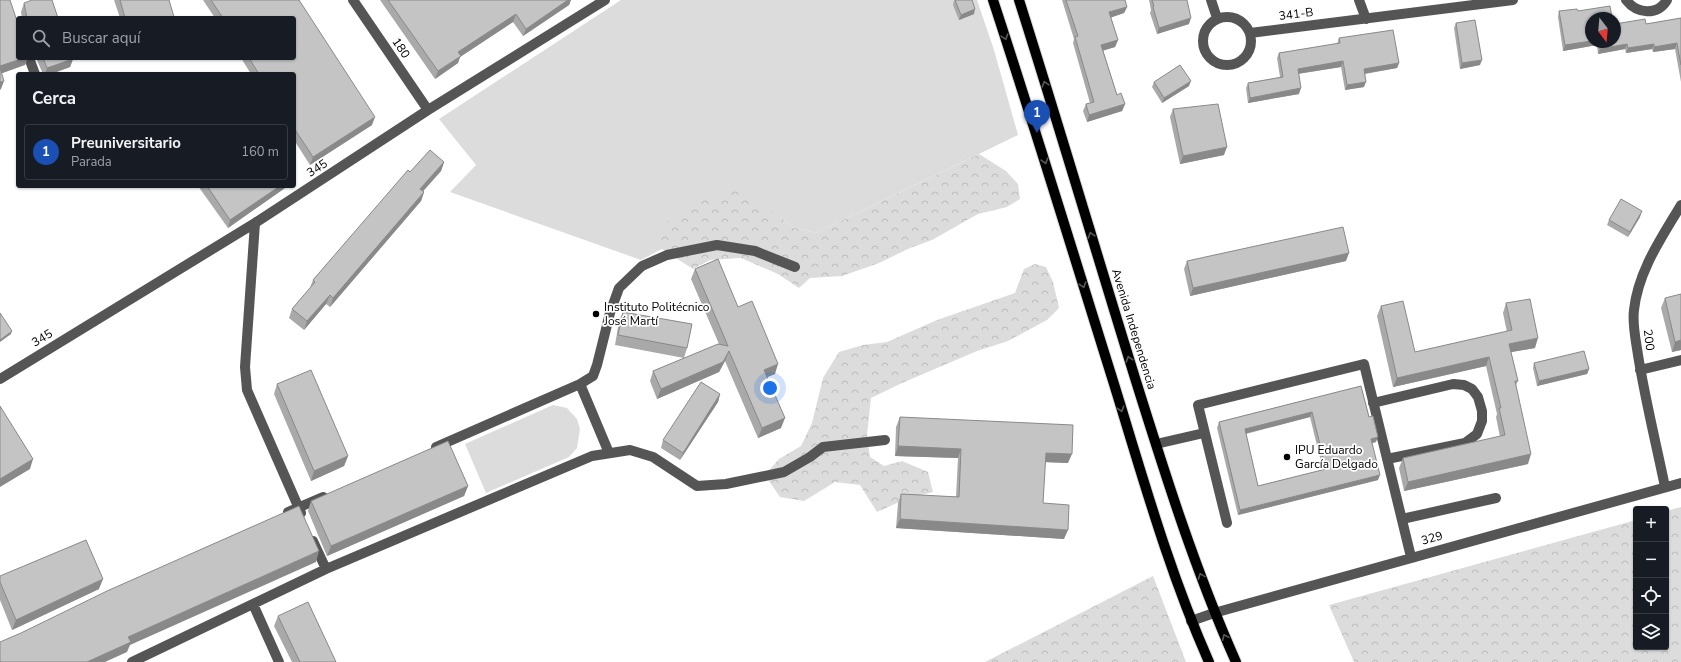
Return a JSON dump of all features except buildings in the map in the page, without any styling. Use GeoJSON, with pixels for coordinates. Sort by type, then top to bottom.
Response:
{"type":"FeatureCollection","features":[{"type":"Feature","properties":{"kind":"main road"},"geometry":{"type":"LineString","coordinates":[[993,0],[1037,133],[1159,531],[1191,621],[1208,662]]}},
{"type":"Feature","properties":{"kind":"main road","name":"Avenida Independencia"},"geometry":{"type":"LineString","coordinates":[[1019,0],[1177,510],[1214,613],[1236,662]]}},
{"type":"Feature","properties":{"kind":"street","name":"180"},"geometry":{"type":"LineString","coordinates":[[353,0],[428,110]]}},
{"type":"Feature","properties":{"kind":"street","name":"345"},"geometry":{"type":"LineString","coordinates":[[0,379],[256,223],[428,110],[605,0]]}},
{"type":"Feature","properties":{"kind":"street"},"geometry":{"type":"LineString","coordinates":[[1211,0],[1217,18]]}},
{"type":"Feature","properties":{"kind":"street"},"geometry":{"type":"LineString","coordinates":[[1359,0],[1366,19]]}},
{"type":"Feature","properties":{"kind":"street","name":"341-B"},"geometry":{"type":"LineString","coordinates":[[1250,33],[1512,0]]}},
{"type":"Feature","properties":{"kind":"street"},"geometry":{"type":"LineString","coordinates":[[1626,0],[1630,6],[1645,12],[1660,8],[1667,0]]}},
{"type":"Feature","properties":{"kind":"street"},"geometry":{"type":"LineString","coordinates":[[1225,16],[1240,20],[1250,33],[1252,41],[1250,49],[1240,62],[1232,65],[1216,63],[1205,52],[1202,44],[1205,29],[1217,18],[1225,16]]}},
{"type":"Feature","properties":{"kind":"street"},"geometry":{"type":"LineString","coordinates":[[30,60],[34,72]]}},
{"type":"Feature","properties":{"kind":"street","name":"200"},"geometry":{"type":"LineString","coordinates":[[1666,487],[1640,370],[1633,310],[1647,264],[1681,205]]}},
{"type":"Feature","properties":{"kind":"street"},"geometry":{"type":"LineString","coordinates":[[256,223],[245,367],[247,390],[326,569]]}},
{"type":"Feature","properties":{"kind":"street"},"geometry":{"type":"LineString","coordinates":[[428,451],[580,384],[593,376],[598,365],[610,313],[619,288],[642,266],[666,255],[717,245],[755,251],[795,267]]}},
{"type":"Feature","properties":{"kind":"street"},"geometry":{"type":"LineString","coordinates":[[1640,370],[1681,360]]}},
{"type":"Feature","properties":{"kind":"street"},"geometry":{"type":"LineString","coordinates":[[1228,523],[1198,405],[1364,364],[1411,557]]}},
{"type":"Feature","properties":{"kind":"street"},"geometry":{"type":"LineString","coordinates":[[580,384],[609,453]]}},
{"type":"Feature","properties":{"kind":"street"},"geometry":{"type":"LineString","coordinates":[[1374,403],[1453,384],[1464,385],[1472,389],[1478,397],[1482,411],[1482,422],[1477,434],[1466,442],[1387,460]]}},
{"type":"Feature","properties":{"kind":"street"},"geometry":{"type":"LineString","coordinates":[[1156,444],[1204,433]]}},
{"type":"Feature","properties":{"kind":"street"},"geometry":{"type":"LineString","coordinates":[[132,662],[326,569],[578,461],[609,453],[630,450],[653,456],[697,486],[726,484],[784,472],[810,457],[823,447],[885,440]]}},
{"type":"Feature","properties":{"kind":"street","name":"329"},"geometry":{"type":"LineString","coordinates":[[1191,621],[1214,613],[1411,557],[1681,483]]}},
{"type":"Feature","properties":{"kind":"street"},"geometry":{"type":"LineString","coordinates":[[276,517],[334,492]]}},
{"type":"Feature","properties":{"kind":"street"},"geometry":{"type":"LineString","coordinates":[[1402,520],[1496,498]]}},
{"type":"Feature","properties":{"kind":"street"},"geometry":{"type":"LineString","coordinates":[[253,604],[278,662]]}},
{"type":"Feature","properties":{"kind":"green space"},"geometry":{"type":"Polygon","coordinates":[[[621,0],[977,0],[994,50],[1018,135],[816,233],[791,227],[781,217],[659,235],[662,249],[641,260],[450,192],[476,165],[439,119],[621,0]]]}},
{"type":"Feature","properties":{"kind":"green space"},"geometry":{"type":"Polygon","coordinates":[[[979,154],[1006,171],[1018,184],[1020,199],[1007,207],[978,214],[932,240],[910,248],[879,263],[842,276],[810,278],[799,288],[778,274],[741,258],[710,260],[693,269],[662,249],[659,239],[659,234],[663,226],[680,211],[714,196],[734,190],[781,217],[791,227],[816,233],[979,154]]]}},
{"type":"Feature","properties":{"kind":"green space"},"geometry":{"type":"Polygon","coordinates":[[[1035,264],[1046,267],[1053,282],[1059,308],[1047,320],[1008,341],[977,351],[871,398],[867,435],[870,457],[884,466],[902,461],[928,472],[933,492],[906,499],[877,512],[860,485],[835,482],[804,501],[780,497],[765,475],[779,459],[801,446],[812,423],[823,378],[839,352],[863,345],[887,342],[937,320],[1015,293],[1024,269],[1035,264]]]}},
{"type":"Feature","properties":{"kind":"green space"},"geometry":{"type":"Polygon","coordinates":[[[553,405],[567,408],[577,419],[580,429],[577,448],[569,457],[486,493],[465,444],[553,405]]]}},
{"type":"Feature","properties":{"kind":"green space"},"geometry":{"type":"Polygon","coordinates":[[[1681,507],[1681,662],[1354,662],[1329,605],[1633,521],[1633,650],[1669,650],[1669,510],[1681,507]]]}},
{"type":"Feature","properties":{"kind":"green space"},"geometry":{"type":"Polygon","coordinates":[[[1153,576],[1186,662],[985,662],[1153,576]]]}},
{"type":"Feature","properties":{"kind":"place","name":"Preuniversitario"},"geometry":{"type":"Point","coordinates":[1037,133]}},
{"type":"Feature","properties":{"kind":"place","name":"Instituto Politécnico José Martí"},"geometry":{"type":"Point","coordinates":[596,314]}},
{"type":"Feature","properties":{"kind":"place","name":"IPU Eduardo García Delgado"},"geometry":{"type":"Point","coordinates":[1287,457]}}]}
